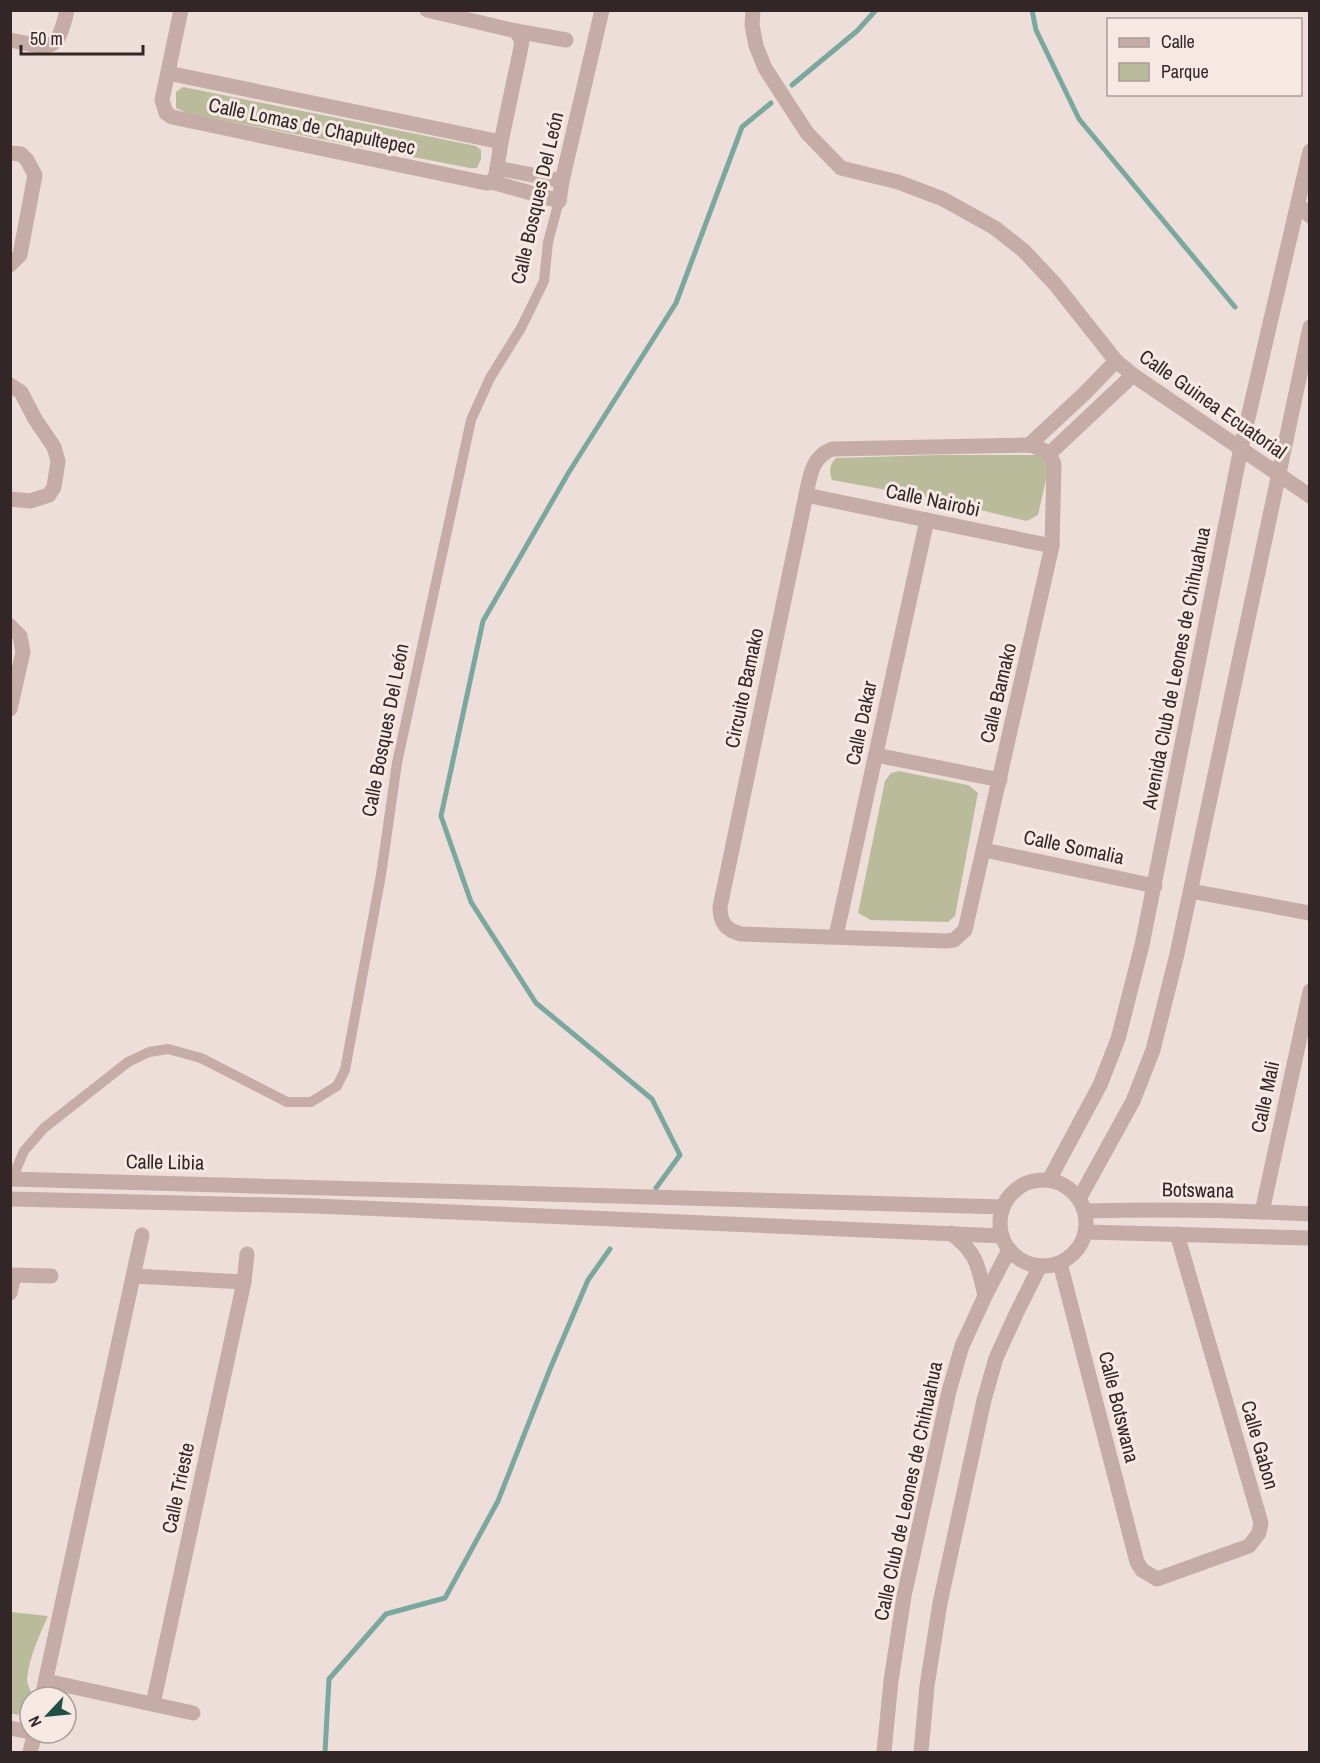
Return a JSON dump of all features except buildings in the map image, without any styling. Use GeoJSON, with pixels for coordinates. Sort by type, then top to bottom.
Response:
{"type":"FeatureCollection","features":[{"type":"Feature","properties":{"kind":"street"},"geometry":{"type":"LineString","coordinates":[[10,40],[45,47],[53,44],[63,29],[67,10]]}},
{"type":"Feature","properties":{"kind":"street","name":"Calle Lomas de Chapultepec"},"geometry":{"type":"LineString","coordinates":[[181,10],[162,100],[166,112],[172,117],[469,180],[494,175],[562,181]]}},
{"type":"Feature","properties":{"kind":"street"},"geometry":{"type":"LineString","coordinates":[[427,10],[516,32],[566,40]]}},
{"type":"Feature","properties":{"kind":"street","name":"Calle Bosques Del León"},"geometry":{"type":"LineString","coordinates":[[559,201],[602,10]]}},
{"type":"Feature","properties":{"kind":"street","name":"Calle Guinea Ecuatorial"},"geometry":{"type":"LineString","coordinates":[[753,10],[752,25],[756,46],[765,68],[807,133],[842,168],[898,182],[943,200],[995,228],[1024,251],[1055,284],[1116,361],[1132,375],[1310,496]]}},
{"type":"Feature","properties":{"kind":"street"},"geometry":{"type":"LineString","coordinates":[[494,175],[522,41],[516,32]]}},
{"type":"Feature","properties":{"kind":"street","name":"Calle Lomas de Chapultepec"},"geometry":{"type":"LineString","coordinates":[[168,73],[501,142]]}},
{"type":"Feature","properties":{"kind":"street","name":"Avenida Club de Leones de Chihuahua"},"geometry":{"type":"LineString","coordinates":[[1049,1180],[1100,1085],[1118,1039],[1142,945],[1241,448],[1310,151]]}},
{"type":"Feature","properties":{"kind":"street"},"geometry":{"type":"LineString","coordinates":[[10,153],[21,154],[35,175],[20,255],[10,266]]}},
{"type":"Feature","properties":{"kind":"street","name":"Calle Lomas de Chapultepec"},"geometry":{"type":"LineString","coordinates":[[494,175],[559,201]]}},
{"type":"Feature","properties":{"kind":"street"},"geometry":{"type":"LineString","coordinates":[[1298,204],[1310,216]]}},
{"type":"Feature","properties":{"kind":"street"},"geometry":{"type":"LineString","coordinates":[[1082,1205],[1133,1101],[1153,1050],[1191,891],[1310,327]]}},
{"type":"Feature","properties":{"kind":"street"},"geometry":{"type":"LineString","coordinates":[[1029,445],[1116,361]]}},
{"type":"Feature","properties":{"kind":"street"},"geometry":{"type":"LineString","coordinates":[[1029,445],[1049,454],[1132,375]]}},
{"type":"Feature","properties":{"kind":"street"},"geometry":{"type":"LineString","coordinates":[[10,385],[21,392],[35,419],[54,447],[58,462],[54,487],[49,495],[30,501],[10,499]]}},
{"type":"Feature","properties":{"kind":"street","name":"Circuito Bamako"},"geometry":{"type":"LineString","coordinates":[[724,926],[720,917],[720,907],[806,495],[812,468],[817,459],[832,449],[1029,445]]}},
{"type":"Feature","properties":{"kind":"street","name":"Calle Bamako"},"geometry":{"type":"LineString","coordinates":[[724,926],[741,934],[946,940],[954,940],[965,930],[1052,546],[1054,464],[1049,454]]}},
{"type":"Feature","properties":{"kind":"street","name":"Calle Nairobi"},"geometry":{"type":"LineString","coordinates":[[806,495],[1052,546]]}},
{"type":"Feature","properties":{"kind":"street","name":"Calle Dakar"},"geometry":{"type":"LineString","coordinates":[[836,936],[927,520]]}},
{"type":"Feature","properties":{"kind":"street"},"geometry":{"type":"LineString","coordinates":[[10,626],[20,636],[23,652],[10,709]]}},
{"type":"Feature","properties":{"kind":"street"},"geometry":{"type":"LineString","coordinates":[[876,755],[1000,780]]}},
{"type":"Feature","properties":{"kind":"street","name":"Calle Somalia"},"geometry":{"type":"LineString","coordinates":[[984,850],[1155,886]]}},
{"type":"Feature","properties":{"kind":"street"},"geometry":{"type":"LineString","coordinates":[[1191,891],[1310,913]]}},
{"type":"Feature","properties":{"kind":"street","name":"Calle Mali"},"geometry":{"type":"LineString","coordinates":[[1262,1212],[1310,991]]}},
{"type":"Feature","properties":{"kind":"street","name":"Calle Libia"},"geometry":{"type":"LineString","coordinates":[[11,1179],[1003,1207]]}},
{"type":"Feature","properties":{"kind":"street"},"geometry":{"type":"LineString","coordinates":[[1035,1180],[1049,1180],[1066,1186],[1082,1205],[1086,1232],[1081,1245],[1072,1256],[1060,1263],[1050,1266],[1029,1264],[1018,1258],[1006,1243],[1000,1221],[1003,1207],[1011,1194],[1021,1186],[1035,1180]]}},
{"type":"Feature","properties":{"kind":"street","name":"Calle Libia"},"geometry":{"type":"LineString","coordinates":[[10,1200],[316,1206],[951,1233],[1006,1243]]}},
{"type":"Feature","properties":{"kind":"street","name":"Botswana"},"geometry":{"type":"LineString","coordinates":[[1082,1205],[1130,1210],[1310,1214]]}},
{"type":"Feature","properties":{"kind":"street"},"geometry":{"type":"LineString","coordinates":[[1086,1232],[1310,1238]]}},
{"type":"Feature","properties":{"kind":"street"},"geometry":{"type":"LineString","coordinates":[[951,1233],[963,1242],[977,1262],[985,1296]]}},
{"type":"Feature","properties":{"kind":"street","name":"Calle Gabon"},"geometry":{"type":"LineString","coordinates":[[1137,1562],[1142,1570],[1157,1579],[1249,1546],[1259,1533],[1261,1523],[1177,1234]]}},
{"type":"Feature","properties":{"kind":"street"},"geometry":{"type":"LineString","coordinates":[[45,1685],[142,1235]]}},
{"type":"Feature","properties":{"kind":"street","name":"Calle Club de Leones de Chihuahua"},"geometry":{"type":"LineString","coordinates":[[884,1752],[891,1681],[904,1596],[949,1391],[962,1346],[1006,1243]]}},
{"type":"Feature","properties":{"kind":"street","name":"Calle Trieste"},"geometry":{"type":"LineString","coordinates":[[153,1704],[244,1282],[247,1254]]}},
{"type":"Feature","properties":{"kind":"street","name":"Calle Botswana"},"geometry":{"type":"LineString","coordinates":[[1060,1263],[1137,1562]]}},
{"type":"Feature","properties":{"kind":"street"},"geometry":{"type":"LineString","coordinates":[[921,1752],[927,1686],[940,1603],[984,1400],[996,1358],[1040,1266]]}},
{"type":"Feature","properties":{"kind":"street"},"geometry":{"type":"LineString","coordinates":[[10,1293],[12,1276],[51,1276]]}},
{"type":"Feature","properties":{"kind":"street"},"geometry":{"type":"LineString","coordinates":[[134,1276],[244,1282]]}},
{"type":"Feature","properties":{"kind":"street"},"geometry":{"type":"LineString","coordinates":[[46,1681],[193,1713]]}},
{"type":"Feature","properties":{"kind":"lane","name":"Calle Bosques Del León"},"geometry":{"type":"LineString","coordinates":[[11,1179],[24,1151],[44,1128],[128,1062],[149,1052],[168,1049],[201,1058],[287,1102],[312,1102],[338,1086],[345,1070],[381,875],[397,763],[471,420],[489,378],[521,328],[544,281],[548,242],[559,201]]}},
{"type":"Feature","properties":{"kind":"green space"},"geometry":{"type":"Polygon","coordinates":[[[183,87],[476,146],[481,150],[481,159],[477,168],[470,168],[187,113],[176,108],[176,92],[183,87]]]}},
{"type":"Feature","properties":{"kind":"green space"},"geometry":{"type":"Polygon","coordinates":[[[1039,455],[1050,462],[1038,515],[1027,521],[925,497],[832,480],[830,474],[830,468],[836,458],[1039,455]]]}},
{"type":"Feature","properties":{"kind":"green space"},"geometry":{"type":"Polygon","coordinates":[[[899,771],[968,785],[978,793],[955,916],[948,922],[871,920],[858,913],[885,781],[891,773],[899,771]]]}},
{"type":"Feature","properties":{"kind":"green space"},"geometry":{"type":"Polygon","coordinates":[[[11,1612],[48,1616],[30,1663],[28,1685],[18,1685],[18,1714],[11,1713],[11,1612]]]}},
{"type":"Feature","properties":{"kind":"waterway"},"geometry":{"type":"LineString","coordinates":[[792,85],[857,31],[876,10]]}},
{"type":"Feature","properties":{"kind":"waterway"},"geometry":{"type":"LineString","coordinates":[[1032,10],[1036,30],[1079,119],[1235,307]]}},
{"type":"Feature","properties":{"kind":"waterway"},"geometry":{"type":"LineString","coordinates":[[656,1188],[680,1155],[652,1099],[536,1003],[471,902],[441,816],[483,621],[569,472],[676,303],[742,127],[771,103]]}},
{"type":"Feature","properties":{"kind":"waterway"},"geometry":{"type":"LineString","coordinates":[[325,1752],[329,1679],[386,1614],[445,1598],[498,1501],[588,1280],[610,1249]]}}]}
